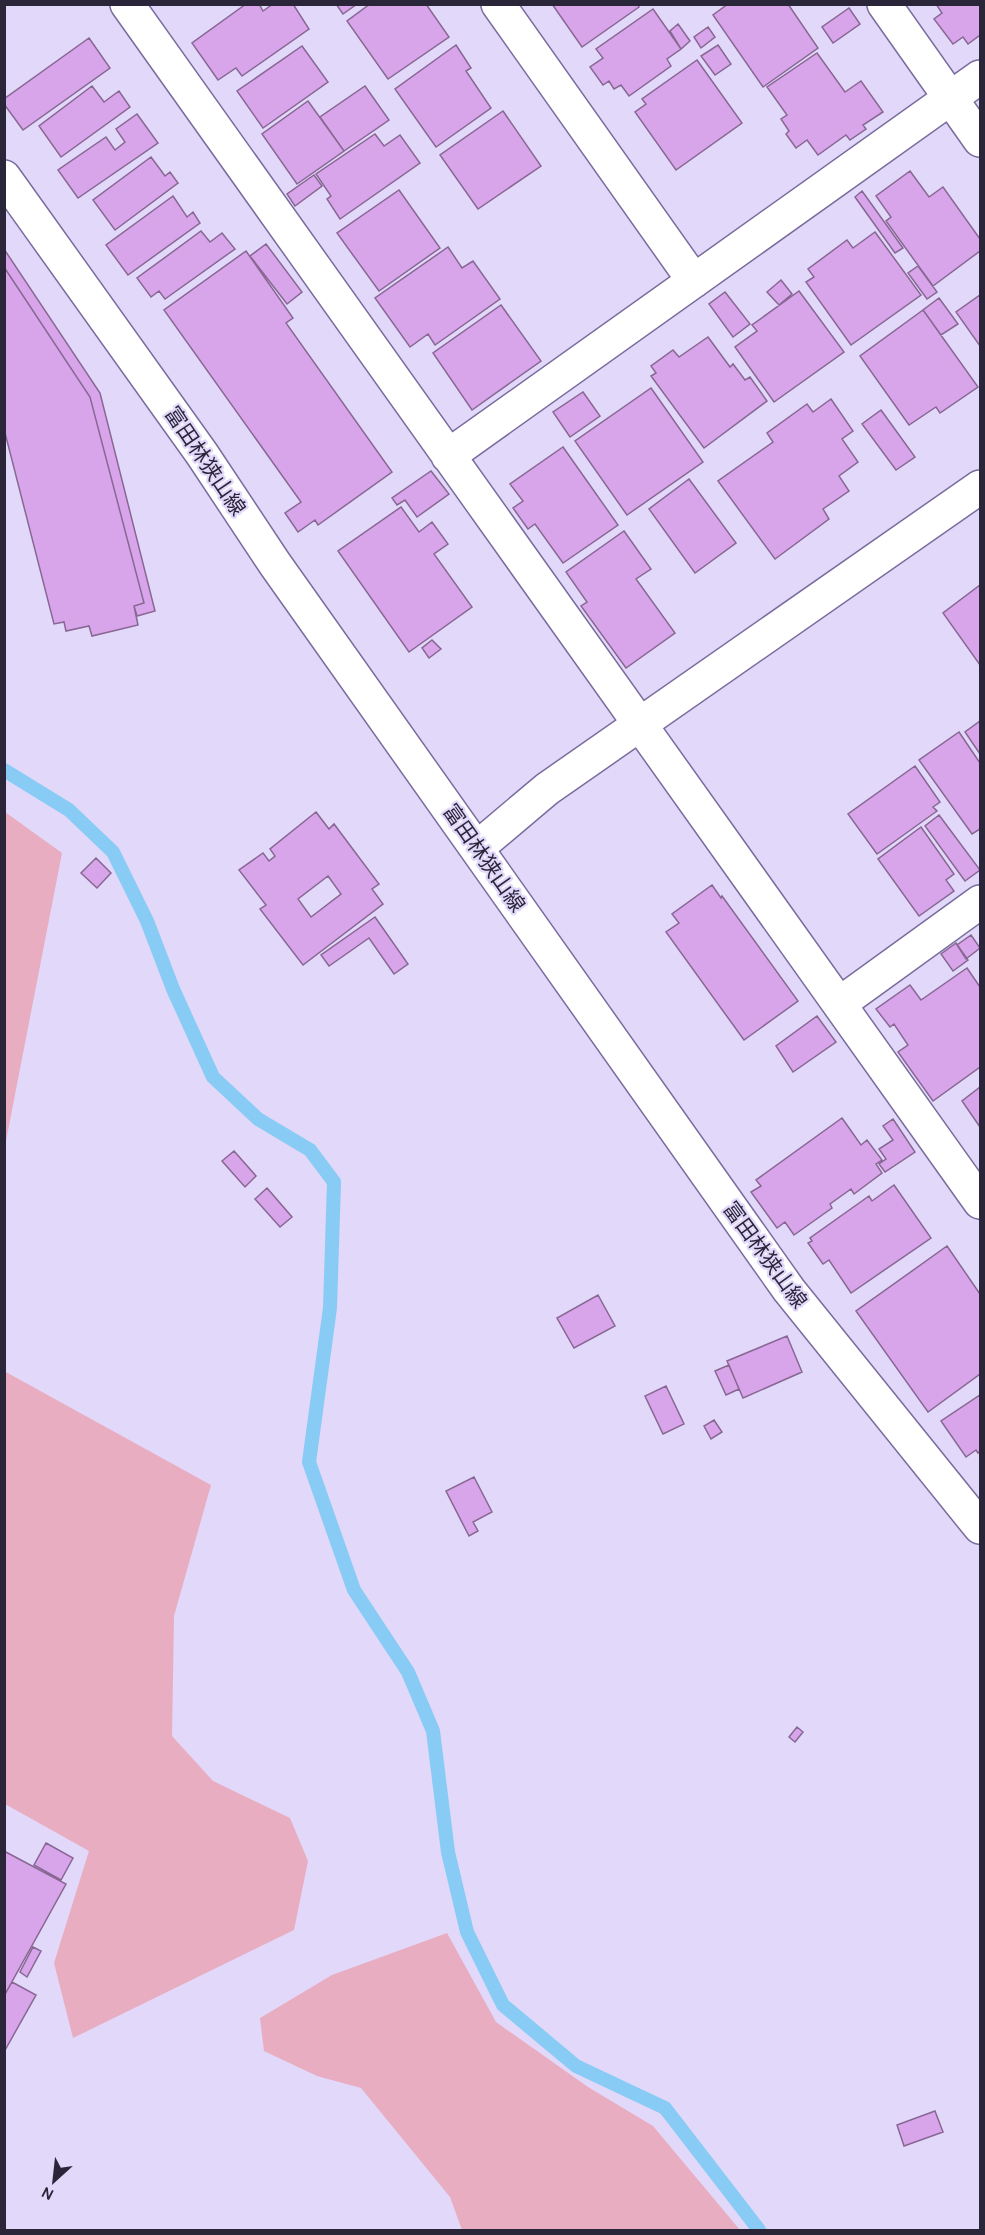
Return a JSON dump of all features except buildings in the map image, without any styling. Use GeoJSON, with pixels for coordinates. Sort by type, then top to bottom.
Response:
{"type":"FeatureCollection","features":[{"type":"Feature","properties":{"kind":"street"},"geometry":{"type":"LineString","coordinates":[[127,4],[981,1202]]}},
{"type":"Feature","properties":{"kind":"street"},"geometry":{"type":"LineString","coordinates":[[498,4],[694,281]]}},
{"type":"Feature","properties":{"kind":"street"},"geometry":{"type":"LineString","coordinates":[[884,4],[981,140]]}},
{"type":"Feature","properties":{"kind":"street"},"geometry":{"type":"LineString","coordinates":[[448,456],[981,77]]}},
{"type":"Feature","properties":{"kind":"street","name":"富田林狭山線"},"geometry":{"type":"LineString","coordinates":[[4,177],[202,454],[275,564],[789,1290],[981,1527]]}},
{"type":"Feature","properties":{"kind":"street"},"geometry":{"type":"LineString","coordinates":[[477,848],[547,789],[981,486]]}},
{"type":"Feature","properties":{"kind":"street"},"geometry":{"type":"LineString","coordinates":[[839,1004],[981,902]]}},
{"type":"Feature","properties":{"kind":"shaded area"},"geometry":{"type":"Polygon","coordinates":[[[5,812],[62,853],[5,1146],[5,812]]]}},
{"type":"Feature","properties":{"kind":"shaded area"},"geometry":{"type":"Polygon","coordinates":[[[4,1371],[211,1485],[174,1616],[172,1736],[213,1781],[290,1818],[308,1861],[294,1930],[73,2038],[54,1963],[89,1851],[5,1804],[4,1371]]]}},
{"type":"Feature","properties":{"kind":"shaded area"},"geometry":{"type":"Polygon","coordinates":[[[447,1933],[496,2022],[588,2087],[653,2126],[740,2230],[462,2230],[450,2197],[361,2088],[317,2076],[264,2051],[260,2018],[332,1975],[447,1933]]]}},
{"type":"Feature","properties":{"kind":"waterway"},"geometry":{"type":"LineString","coordinates":[[4,770],[69,810],[113,852],[147,921],[173,989],[213,1077],[258,1119],[310,1150],[334,1182],[330,1308],[309,1462],[354,1590],[408,1672],[433,1731],[448,1852],[467,1932],[503,2005],[576,2066],[665,2108],[759,2230]]}}]}
